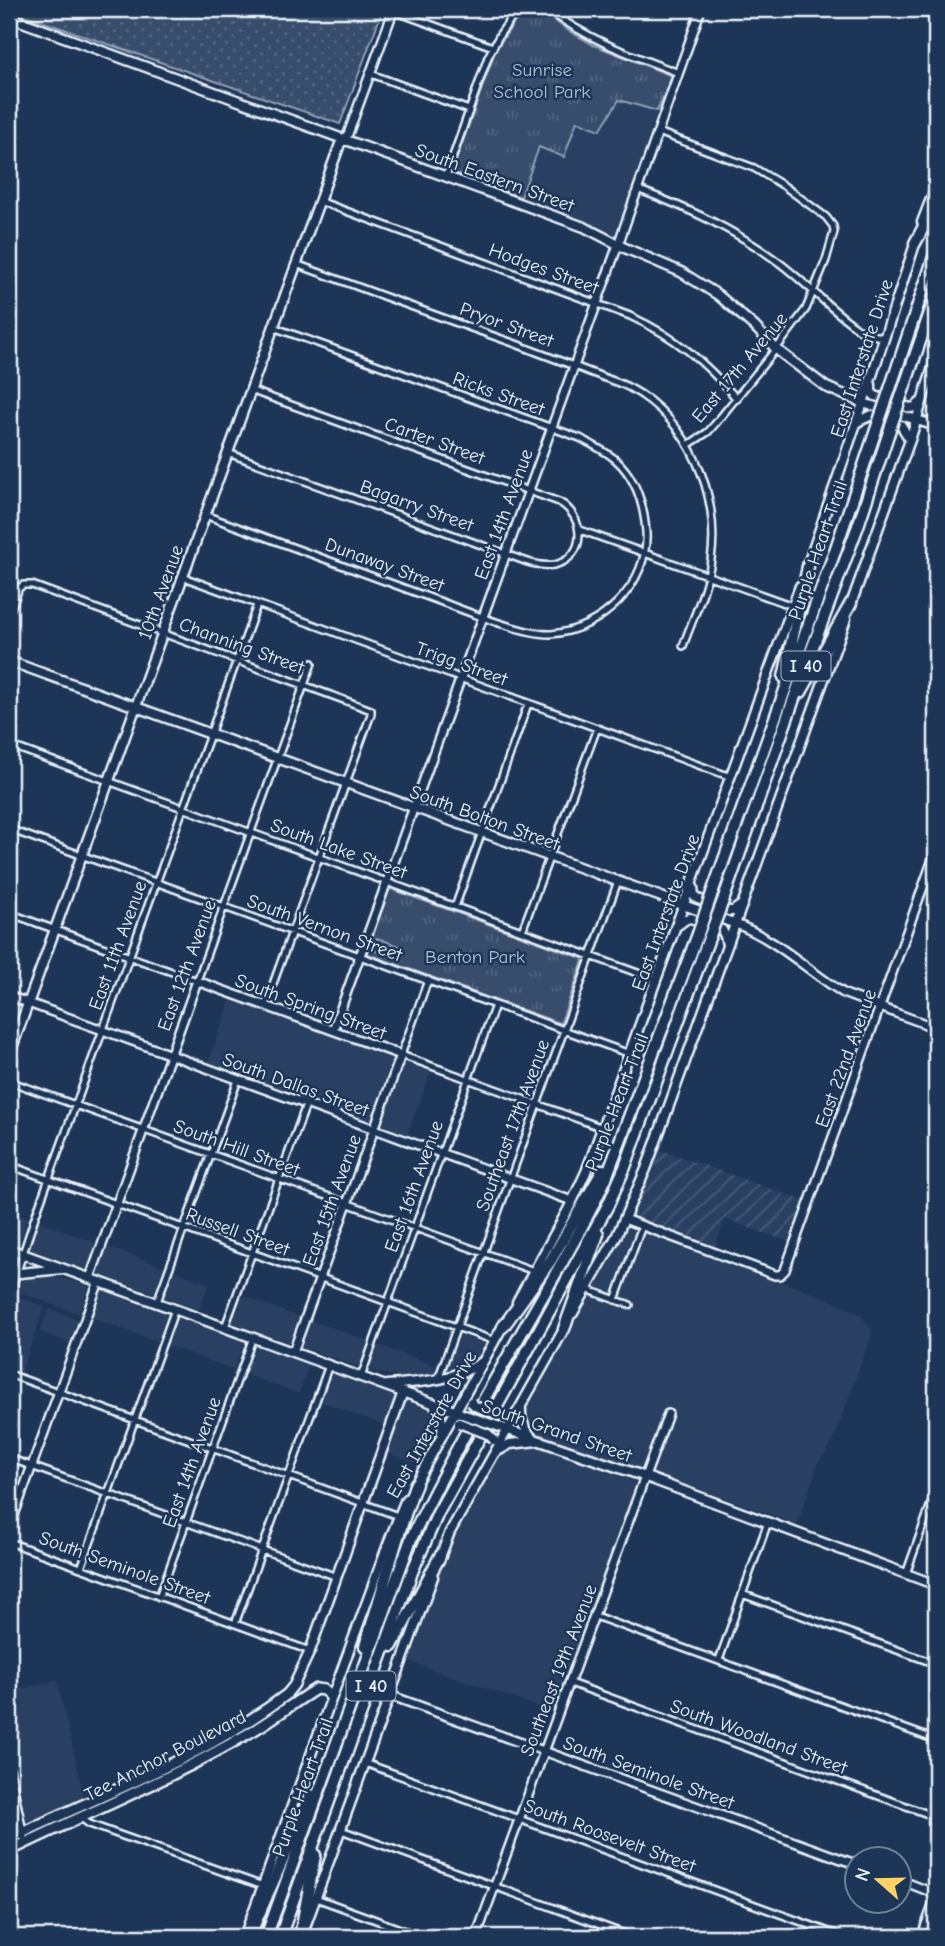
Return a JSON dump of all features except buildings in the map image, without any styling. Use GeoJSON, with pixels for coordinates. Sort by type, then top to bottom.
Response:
{"type":"FeatureCollection","features":[{"type":"Feature","properties":{"kind":"highway"},"geometry":{"type":"LineString","coordinates":[[915,243],[936,204]]}},
{"type":"Feature","properties":{"kind":"highway","name":"Purple Heart Trail"},"geometry":{"type":"LineString","coordinates":[[266,1937],[416,1528],[516,1343],[568,1254],[606,1178],[698,934],[780,704],[936,251]]}},
{"type":"Feature","properties":{"kind":"highway","name":"Purple Heart Trail"},"geometry":{"type":"LineString","coordinates":[[280,1937],[412,1572],[438,1513],[625,1167],[858,526],[936,295]]}},
{"type":"Feature","properties":{"kind":"highway"},"geometry":{"type":"LineString","coordinates":[[780,704],[809,562]]}},
{"type":"Feature","properties":{"kind":"highway"},"geometry":{"type":"LineString","coordinates":[[789,714],[851,603]]}},
{"type":"Feature","properties":{"kind":"highway"},"geometry":{"type":"LineString","coordinates":[[503,1327],[551,1260],[605,1168],[627,1123]]}},
{"type":"Feature","properties":{"kind":"highway"},"geometry":{"type":"LineString","coordinates":[[564,1329],[614,1191]]}},
{"type":"Feature","properties":{"kind":"highway"},"geometry":{"type":"LineString","coordinates":[[355,1693],[363,1652],[382,1594],[391,1555],[416,1483]]}},
{"type":"Feature","properties":{"kind":"highway"},"geometry":{"type":"LineString","coordinates":[[372,1684],[440,1556]]}},
{"type":"Feature","properties":{"kind":"highway"},"geometry":{"type":"LineString","coordinates":[[247,1937],[313,1790],[328,1764]]}},
{"type":"Feature","properties":{"kind":"highway"},"geometry":{"type":"LineString","coordinates":[[300,1937],[323,1819]]}},
{"type":"Feature","properties":{"kind":"main road","name":"South Eastern Street"},"geometry":{"type":"LineString","coordinates":[[9,17],[584,227],[681,272],[707,288],[734,308],[776,349],[826,387],[863,403],[936,426]]}},
{"type":"Feature","properties":{"kind":"main road","name":"10th Avenue"},"geometry":{"type":"LineString","coordinates":[[9,1056],[319,201],[344,139]]}},
{"type":"Feature","properties":{"kind":"main road","name":"East Interstate Drive"},"geometry":{"type":"LineString","coordinates":[[247,1937],[263,1886],[398,1516],[448,1426],[459,1416],[469,1388],[586,1172],[809,562],[936,186]]}},
{"type":"Feature","properties":{"kind":"main road"},"geometry":{"type":"LineString","coordinates":[[300,1937],[450,1532],[624,1219],[646,1169],[910,440],[936,358]]}},
{"type":"Feature","properties":{"kind":"main road"},"geometry":{"type":"LineString","coordinates":[[871,378],[875,396],[910,408],[922,401]]}},
{"type":"Feature","properties":{"kind":"main road"},"geometry":{"type":"LineString","coordinates":[[857,422],[872,415],[901,425],[910,440]]}},
{"type":"Feature","properties":{"kind":"main road","name":"South Bolton Street"},"geometry":{"type":"LineString","coordinates":[[9,661],[736,924]]}},
{"type":"Feature","properties":{"kind":"main road"},"geometry":{"type":"LineString","coordinates":[[692,884],[694,896],[698,899],[729,911],[744,903]]}},
{"type":"Feature","properties":{"kind":"main road"},"geometry":{"type":"LineString","coordinates":[[676,928],[685,919],[691,918],[722,930],[727,948]]}},
{"type":"Feature","properties":{"kind":"main road","name":"South Grand Street"},"geometry":{"type":"LineString","coordinates":[[9,1249],[404,1392],[459,1416],[506,1429],[646,1477],[936,1585]]}},
{"type":"Feature","properties":{"kind":"main road"},"geometry":{"type":"LineString","coordinates":[[13,1273],[66,1269]]}},
{"type":"Feature","properties":{"kind":"main road"},"geometry":{"type":"LineString","coordinates":[[385,1385],[438,1380],[456,1375],[484,1360]]}},
{"type":"Feature","properties":{"kind":"main road"},"geometry":{"type":"LineString","coordinates":[[469,1388],[471,1402],[475,1406],[506,1417],[516,1415]]}},
{"type":"Feature","properties":{"kind":"main road"},"geometry":{"type":"LineString","coordinates":[[289,1699],[310,1651],[404,1392]]}},
{"type":"Feature","properties":{"kind":"main road"},"geometry":{"type":"LineString","coordinates":[[495,1452],[510,1444],[535,1439],[521,1418],[522,1403]]}},
{"type":"Feature","properties":{"kind":"main road"},"geometry":{"type":"LineString","coordinates":[[433,1404],[442,1418],[441,1438]]}},
{"type":"Feature","properties":{"kind":"main road"},"geometry":{"type":"LineString","coordinates":[[459,1416],[488,1434],[494,1440],[495,1452]]}},
{"type":"Feature","properties":{"kind":"main road","name":"Tee Anchor Boulevard"},"geometry":{"type":"LineString","coordinates":[[9,1839],[220,1738],[289,1699],[316,1689],[324,1690],[331,1697]]}},
{"type":"Feature","properties":{"kind":"main road","name":"Tee Anchor Boulevard"},"geometry":{"type":"LineString","coordinates":[[9,1851],[232,1743],[251,1732],[289,1699]]}},
{"type":"Feature","properties":{"kind":"main road"},"geometry":{"type":"LineString","coordinates":[[922,1937],[936,1896]]}},
{"type":"Feature","properties":{"kind":"street"},"geometry":{"type":"LineString","coordinates":[[446,176],[493,47],[518,9]]}},
{"type":"Feature","properties":{"kind":"street"},"geometry":{"type":"LineString","coordinates":[[547,9],[604,44],[680,73]]}},
{"type":"Feature","properties":{"kind":"street","name":"East 14th Avenue"},"geometry":{"type":"LineString","coordinates":[[333,1030],[597,304],[701,9]]}},
{"type":"Feature","properties":{"kind":"street"},"geometry":{"type":"LineString","coordinates":[[344,139],[394,10],[493,47]]}},
{"type":"Feature","properties":{"kind":"street"},"geometry":{"type":"LineString","coordinates":[[370,74],[469,110]]}},
{"type":"Feature","properties":{"kind":"street","name":"East 17th Avenue"},"geometry":{"type":"LineString","coordinates":[[658,132],[754,168],[784,186],[826,217],[833,226],[833,238],[813,293],[798,321],[708,432],[688,445],[704,478],[712,514],[712,550],[708,575],[683,646]]}},
{"type":"Feature","properties":{"kind":"street"},"geometry":{"type":"LineString","coordinates":[[637,189],[682,206],[735,233],[785,267],[863,332],[884,338]]}},
{"type":"Feature","properties":{"kind":"street","name":"Hodges Street"},"geometry":{"type":"LineString","coordinates":[[319,201],[630,316],[670,336],[706,365],[737,399]]}},
{"type":"Feature","properties":{"kind":"street","name":"Pryor Street"},"geometry":{"type":"LineString","coordinates":[[296,264],[631,388],[657,408],[688,445]]}},
{"type":"Feature","properties":{"kind":"street","name":"Ricks Street"},"geometry":{"type":"LineString","coordinates":[[273,327],[580,438],[609,454],[631,478],[645,512],[644,553]]}},
{"type":"Feature","properties":{"kind":"street","name":"Carter Street"},"geometry":{"type":"LineString","coordinates":[[250,390],[566,505],[572,511],[580,530]]}},
{"type":"Feature","properties":{"kind":"street","name":"Bagarry Street"},"geometry":{"type":"LineString","coordinates":[[228,453],[541,565],[555,565],[570,555],[579,539],[580,530]]}},
{"type":"Feature","properties":{"kind":"street","name":"Dunaway Street"},"geometry":{"type":"LineString","coordinates":[[205,516],[483,617],[549,634],[587,624],[609,611],[631,586],[644,553]]}},
{"type":"Feature","properties":{"kind":"street"},"geometry":{"type":"LineString","coordinates":[[580,530],[793,606]]}},
{"type":"Feature","properties":{"kind":"street","name":"Trigg Street"},"geometry":{"type":"LineString","coordinates":[[183,577],[731,777]]}},
{"type":"Feature","properties":{"kind":"street","name":"Channing Street"},"geometry":{"type":"LineString","coordinates":[[9,614],[16,593],[23,585],[32,585],[371,710],[346,783]]}},
{"type":"Feature","properties":{"kind":"street","name":"East 11th Avenue"},"geometry":{"type":"LineString","coordinates":[[9,1296],[13,1273],[23,1254],[257,605]]}},
{"type":"Feature","properties":{"kind":"street","name":"East 12th Avenue"},"geometry":{"type":"LineString","coordinates":[[9,1529],[58,1392],[116,1203],[312,663]]}},
{"type":"Feature","properties":{"kind":"street"},"geometry":{"type":"LineString","coordinates":[[455,907],[528,704]]}},
{"type":"Feature","properties":{"kind":"street"},"geometry":{"type":"LineString","coordinates":[[523,931],[597,729]]}},
{"type":"Feature","properties":{"kind":"street","name":"South Lake Street"},"geometry":{"type":"LineString","coordinates":[[9,745],[657,980]]}},
{"type":"Feature","properties":{"kind":"street"},"geometry":{"type":"LineString","coordinates":[[265,1006],[346,783]]}},
{"type":"Feature","properties":{"kind":"street","name":"South Vernon Street"},"geometry":{"type":"LineString","coordinates":[[9,829],[630,1054]]}},
{"type":"Feature","properties":{"kind":"street","name":"East 22nd Avenue"},"geometry":{"type":"LineString","coordinates":[[642,1226],[775,1275],[780,1275],[785,1270],[936,851]]}},
{"type":"Feature","properties":{"kind":"street","name":"Southeast 17th Avenue"},"geometry":{"type":"LineString","coordinates":[[438,1380],[618,881]]}},
{"type":"Feature","properties":{"kind":"street","name":"South Spring Street"},"geometry":{"type":"LineString","coordinates":[[9,913],[603,1128]]}},
{"type":"Feature","properties":{"kind":"street","name":"South Bolton Street"},"geometry":{"type":"LineString","coordinates":[[736,924],[775,943],[845,994],[936,1028]]}},
{"type":"Feature","properties":{"kind":"street","name":"East 15th Avenue"},"geometry":{"type":"LineString","coordinates":[[293,1352],[428,981]]}},
{"type":"Feature","properties":{"kind":"street","name":"South Dallas Street"},"geometry":{"type":"LineString","coordinates":[[9,996],[572,1201]]}},
{"type":"Feature","properties":{"kind":"street","name":"East 16th Avenue"},"geometry":{"type":"LineString","coordinates":[[361,1377],[495,1005]]}},
{"type":"Feature","properties":{"kind":"street"},"geometry":{"type":"LineString","coordinates":[[158,1302],[238,1080]]}},
{"type":"Feature","properties":{"kind":"street","name":"South Hill Street"},"geometry":{"type":"LineString","coordinates":[[9,1081],[534,1271]]}},
{"type":"Feature","properties":{"kind":"street"},"geometry":{"type":"LineString","coordinates":[[225,1327],[306,1105]]}},
{"type":"Feature","properties":{"kind":"street","name":"Russell Street"},"geometry":{"type":"LineString","coordinates":[[9,1165],[495,1341]]}},
{"type":"Feature","properties":{"kind":"street"},"geometry":{"type":"LineString","coordinates":[[615,1300],[642,1226],[624,1219]]}},
{"type":"Feature","properties":{"kind":"street"},"geometry":{"type":"LineString","coordinates":[[586,1289],[630,1305]]}},
{"type":"Feature","properties":{"kind":"street"},"geometry":{"type":"LineString","coordinates":[[81,1569],[175,1309]]}},
{"type":"Feature","properties":{"kind":"street","name":"East 14th Avenue"},"geometry":{"type":"LineString","coordinates":[[159,1597],[253,1337]]}},
{"type":"Feature","properties":{"kind":"street"},"geometry":{"type":"LineString","coordinates":[[235,1624],[329,1365]]}},
{"type":"Feature","properties":{"kind":"street"},"geometry":{"type":"LineString","coordinates":[[9,1374],[398,1516]]}},
{"type":"Feature","properties":{"kind":"street","name":"Southeast 19th Avenue"},"geometry":{"type":"LineString","coordinates":[[476,1937],[668,1414]]}},
{"type":"Feature","properties":{"kind":"street"},"geometry":{"type":"LineString","coordinates":[[9,1458],[337,1577]]}},
{"type":"Feature","properties":{"kind":"street"},"geometry":{"type":"LineString","coordinates":[[906,1574],[936,1490]]}},
{"type":"Feature","properties":{"kind":"street"},"geometry":{"type":"LineString","coordinates":[[719,1661],[768,1522]]}},
{"type":"Feature","properties":{"kind":"street","name":"South Seminole Street"},"geometry":{"type":"LineString","coordinates":[[9,1542],[310,1651]]}},
{"type":"Feature","properties":{"kind":"street"},"geometry":{"type":"LineString","coordinates":[[742,1594],[936,1664]]}},
{"type":"Feature","properties":{"kind":"street"},"geometry":{"type":"LineString","coordinates":[[595,1616],[936,1740]]}},
{"type":"Feature","properties":{"kind":"street","name":"South Woodland Street"},"geometry":{"type":"LineString","coordinates":[[570,1684],[936,1817]]}},
{"type":"Feature","properties":{"kind":"street","name":"South Seminole Street"},"geometry":{"type":"LineString","coordinates":[[389,1695],[844,1860]]}},
{"type":"Feature","properties":{"kind":"street","name":"South Roosevelt Street"},"geometry":{"type":"LineString","coordinates":[[365,1763],[843,1937]]}},
{"type":"Feature","properties":{"kind":"street"},"geometry":{"type":"LineString","coordinates":[[9,1769],[26,1843]]}},
{"type":"Feature","properties":{"kind":"street"},"geometry":{"type":"LineString","coordinates":[[9,1798],[16,1826],[22,1833]]}},
{"type":"Feature","properties":{"kind":"street"},"geometry":{"type":"LineString","coordinates":[[75,1808],[80,1818],[89,1824],[263,1886]]}},
{"type":"Feature","properties":{"kind":"street"},"geometry":{"type":"LineString","coordinates":[[341,1830],[633,1937]]}},
{"type":"Feature","properties":{"kind":"street"},"geometry":{"type":"LineString","coordinates":[[914,1886],[936,1896]]}},
{"type":"Feature","properties":{"kind":"street"},"geometry":{"type":"LineString","coordinates":[[316,1898],[422,1937]]}},
{"type":"Feature","properties":{"kind":"shaded area"},"geometry":{"type":"Polygon","coordinates":[[[619,100],[657,111],[615,240],[579,220],[521,197],[539,147],[578,121],[619,100]]]}},
{"type":"Feature","properties":{"kind":"shaded area"},"geometry":{"type":"Polygon","coordinates":[[[936,371],[936,418],[923,413],[936,371]]]}},
{"type":"Feature","properties":{"kind":"shaded area"},"geometry":{"type":"Polygon","coordinates":[[[231,999],[392,1058],[371,1121],[208,1063],[231,999]]]}},
{"type":"Feature","properties":{"kind":"shaded area"},"geometry":{"type":"Polygon","coordinates":[[[405,1063],[431,1071],[407,1136],[381,1125],[405,1063]]]}},
{"type":"Feature","properties":{"kind":"shaded area"},"geometry":{"type":"Polygon","coordinates":[[[656,1148],[804,1201],[789,1242],[725,1219],[715,1246],[628,1215],[656,1148]]]}},
{"type":"Feature","properties":{"kind":"shaded area"},"geometry":{"type":"Polygon","coordinates":[[[9,1211],[28,1218],[17,1244],[9,1241],[9,1211]]]}},
{"type":"Feature","properties":{"kind":"shaded area"},"geometry":{"type":"Polygon","coordinates":[[[38,1221],[97,1243],[88,1268],[30,1249],[38,1221]]]}},
{"type":"Feature","properties":{"kind":"shaded area"},"geometry":{"type":"Polygon","coordinates":[[[623,1227],[826,1298],[860,1314],[870,1327],[872,1333],[832,1444],[819,1461],[796,1527],[781,1518],[540,1434],[530,1429],[524,1419],[524,1408],[623,1227]]]}},
{"type":"Feature","properties":{"kind":"shaded area"},"geometry":{"type":"Polygon","coordinates":[[[108,1247],[164,1267],[155,1292],[99,1274],[108,1247]]]}},
{"type":"Feature","properties":{"kind":"shaded area"},"geometry":{"type":"Polygon","coordinates":[[[175,1271],[209,1284],[199,1310],[165,1298],[175,1271]]]}},
{"type":"Feature","properties":{"kind":"shaded area"},"geometry":{"type":"Polygon","coordinates":[[[22,1278],[64,1279],[89,1285],[79,1314],[17,1291],[22,1278]]]}},
{"type":"Feature","properties":{"kind":"shaded area"},"geometry":{"type":"Polygon","coordinates":[[[102,1290],[164,1313],[166,1316],[157,1342],[92,1318],[102,1290]]]}},
{"type":"Feature","properties":{"kind":"shaded area"},"geometry":{"type":"Polygon","coordinates":[[[241,1295],[299,1317],[290,1341],[232,1322],[241,1295]]]}},
{"type":"Feature","properties":{"kind":"shaded area"},"geometry":{"type":"Polygon","coordinates":[[[15,1296],[44,1306],[21,1372],[9,1368],[9,1311],[15,1296]]]}},
{"type":"Feature","properties":{"kind":"shaded area"},"geometry":{"type":"Polygon","coordinates":[[[50,1309],[78,1319],[69,1343],[40,1332],[50,1309]]]}},
{"type":"Feature","properties":{"kind":"shaded area"},"geometry":{"type":"Polygon","coordinates":[[[178,1317],[243,1341],[234,1370],[166,1345],[178,1317]]]}},
{"type":"Feature","properties":{"kind":"shaded area"},"geometry":{"type":"Polygon","coordinates":[[[310,1320],[368,1341],[359,1367],[302,1347],[310,1320]]]}},
{"type":"Feature","properties":{"kind":"shaded area"},"geometry":{"type":"Polygon","coordinates":[[[460,1335],[485,1346],[474,1360],[448,1372],[447,1369],[460,1335]]]}},
{"type":"Feature","properties":{"kind":"shaded area"},"geometry":{"type":"Polygon","coordinates":[[[378,1345],[436,1366],[433,1374],[406,1378],[369,1371],[378,1345]]]}},
{"type":"Feature","properties":{"kind":"shaded area"},"geometry":{"type":"Polygon","coordinates":[[[257,1346],[309,1365],[299,1394],[245,1374],[257,1346]]]}},
{"type":"Feature","properties":{"kind":"shaded area"},"geometry":{"type":"Polygon","coordinates":[[[334,1373],[393,1395],[385,1425],[322,1402],[334,1373]]]}},
{"type":"Feature","properties":{"kind":"shaded area"},"geometry":{"type":"Polygon","coordinates":[[[408,1402],[430,1410],[437,1420],[436,1433],[420,1465],[387,1453],[408,1402]]]}},
{"type":"Feature","properties":{"kind":"shaded area"},"geometry":{"type":"Polygon","coordinates":[[[530,1443],[636,1482],[638,1486],[555,1713],[406,1660],[449,1542],[495,1457],[505,1448],[530,1443]]]}},
{"type":"Feature","properties":{"kind":"shaded area"},"geometry":{"type":"Polygon","coordinates":[[[57,1680],[84,1797],[28,1822],[9,1753],[9,1692],[57,1680]]]}},
{"type":"Feature","properties":{"kind":"green space"},"geometry":{"type":"Polygon","coordinates":[[[9,9],[383,9],[340,124],[9,9]]]}},
{"type":"Feature","properties":{"kind":"green space","name":"Sunrise School Park"},"geometry":{"type":"Polygon","coordinates":[[[524,9],[539,9],[567,30],[594,45],[672,76],[657,111],[619,100],[600,130],[577,121],[564,157],[539,147],[521,197],[452,172],[496,49],[524,9]]]}},
{"type":"Feature","properties":{"kind":"green space","name":"Benton Park"},"geometry":{"type":"Polygon","coordinates":[[[391,889],[582,958],[561,1022],[368,954],[391,889]]]}},
{"type":"Feature","properties":{"kind":"green space"},"geometry":{"type":"Polygon","coordinates":[[[377,938],[402,947],[398,959],[373,950],[377,938]]]}}]}
